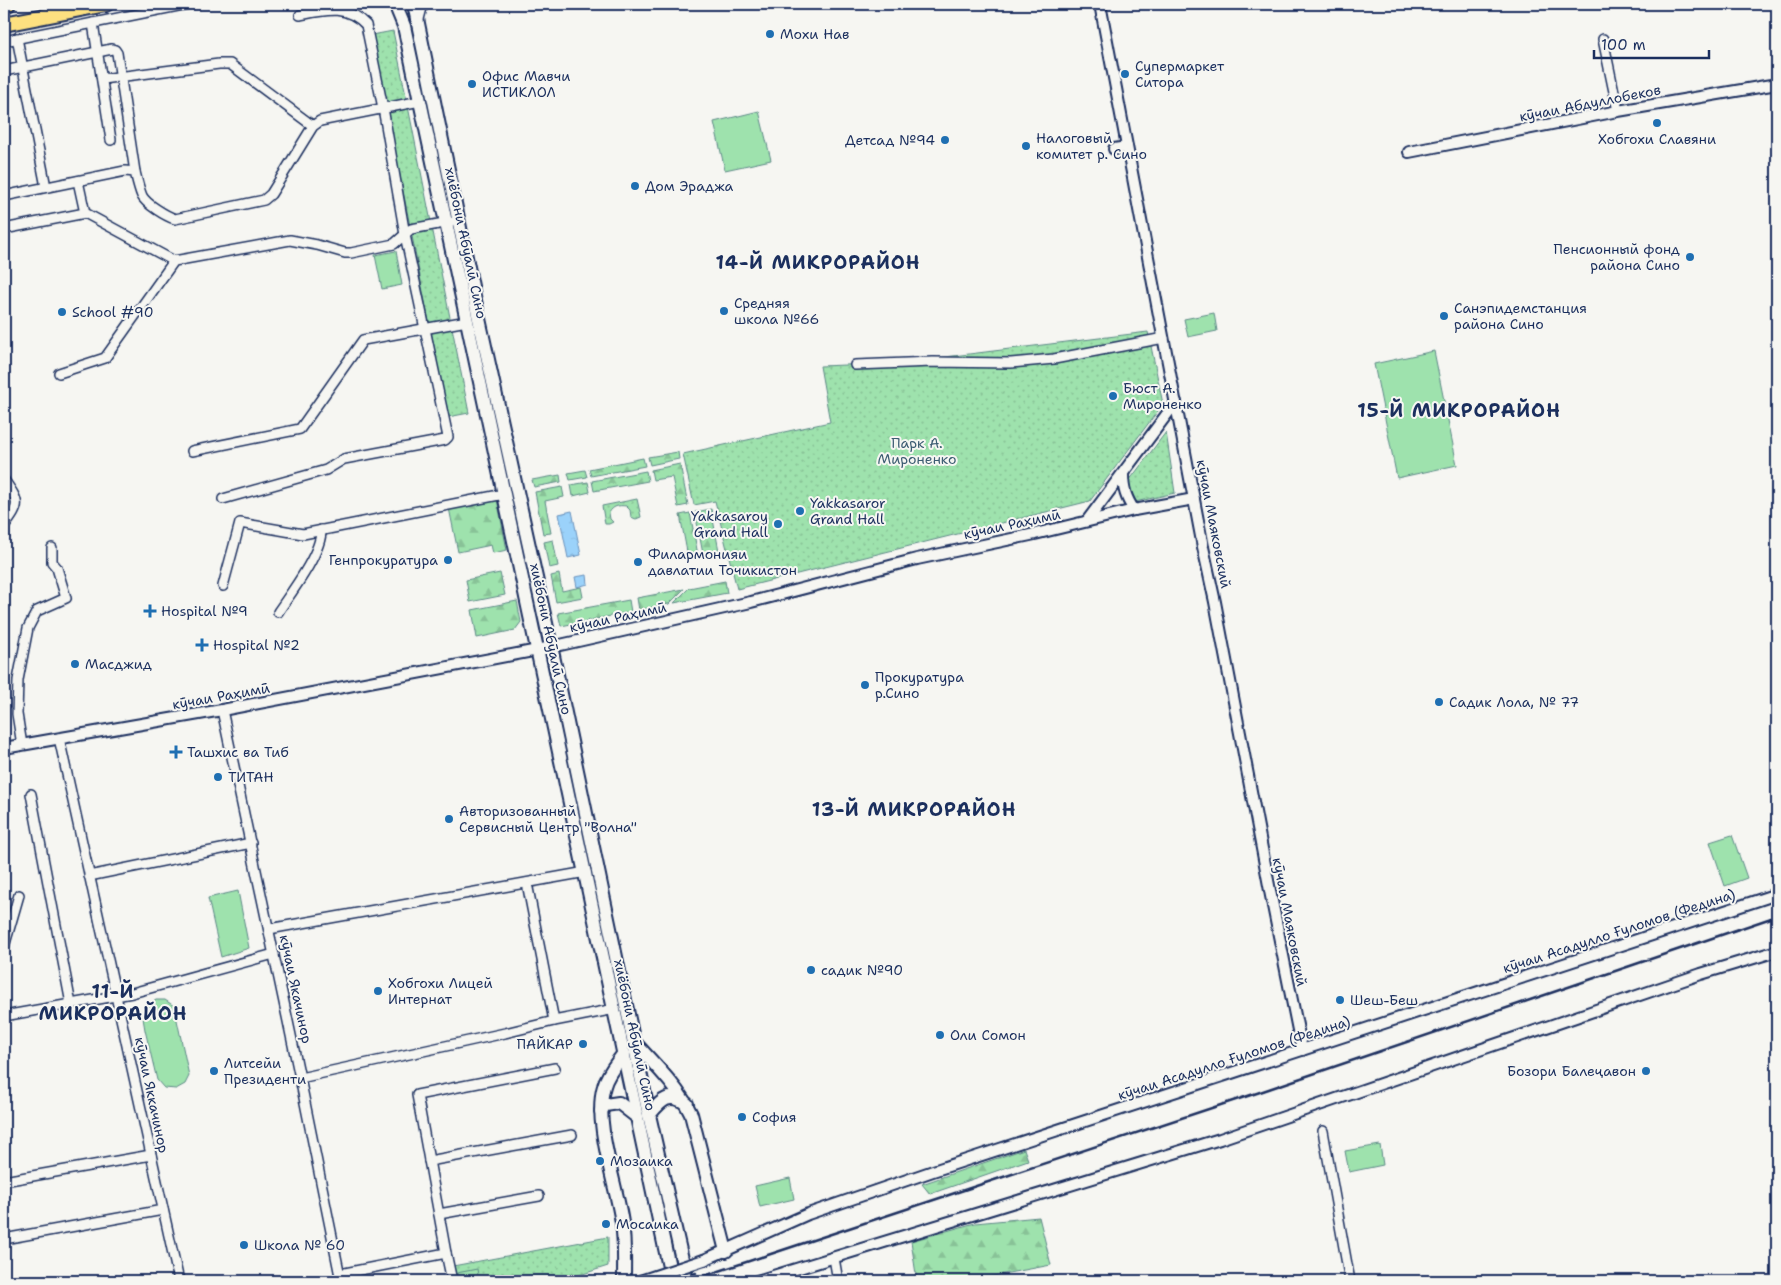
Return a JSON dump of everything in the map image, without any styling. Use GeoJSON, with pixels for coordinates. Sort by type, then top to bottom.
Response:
{"type":"FeatureCollection","features":[{"type":"Feature","properties":{"kind":"main road"},"geometry":{"type":"LineString","coordinates":[[4,24],[106,4]]}},
{"type":"Feature","properties":{"kind":"main road","name":"хиёбони Абӯалӣ Сино"},"geometry":{"type":"LineString","coordinates":[[395,4],[404,26],[420,101],[452,221],[551,646],[635,1043],[643,1116],[672,1281]]}},
{"type":"Feature","properties":{"kind":"main road","name":"хиёбони Абӯалӣ Сино"},"geometry":{"type":"LineString","coordinates":[[414,4],[452,221],[467,321],[624,1054],[643,1116],[687,1281]]}},
{"type":"Feature","properties":{"kind":"main road"},"geometry":{"type":"LineString","coordinates":[[635,1043],[672,1083],[691,1114],[726,1251]]}},
{"type":"Feature","properties":{"kind":"main road"},"geometry":{"type":"LineString","coordinates":[[624,1054],[613,1068],[604,1086],[601,1111],[603,1131],[623,1225],[624,1281]]}},
{"type":"Feature","properties":{"kind":"main road"},"geometry":{"type":"LineString","coordinates":[[601,1111],[605,1105],[619,1104],[643,1116],[663,1100],[672,1097],[680,1099],[686,1104]]}},
{"type":"Feature","properties":{"kind":"street"},"geometry":{"type":"LineString","coordinates":[[4,41],[188,4]]}},
{"type":"Feature","properties":{"kind":"street"},"geometry":{"type":"LineString","coordinates":[[417,26],[423,4]]}},
{"type":"Feature","properties":{"kind":"street","name":"кӯчаи Маяковский"},"geometry":{"type":"LineString","coordinates":[[1100,4],[1194,499],[1302,1050]]}},
{"type":"Feature","properties":{"kind":"street"},"geometry":{"type":"LineString","coordinates":[[223,499],[326,470],[344,459],[445,440],[448,437],[404,235],[383,108],[366,25],[358,17],[346,12],[326,10],[300,15]]}},
{"type":"Feature","properties":{"kind":"street"},"geometry":{"type":"LineString","coordinates":[[93,23],[111,140]]}},
{"type":"Feature","properties":{"kind":"street"},"geometry":{"type":"LineString","coordinates":[[17,38],[46,187]]}},
{"type":"Feature","properties":{"kind":"street"},"geometry":{"type":"LineString","coordinates":[[1603,39],[1618,112]]}},
{"type":"Feature","properties":{"kind":"street"},"geometry":{"type":"LineString","coordinates":[[4,72],[112,49],[115,50],[135,172],[144,200],[168,217],[175,219],[264,200],[271,194],[313,126],[320,121],[420,101]]}},
{"type":"Feature","properties":{"kind":"street"},"geometry":{"type":"LineString","coordinates":[[102,79],[230,64],[313,126]]}},
{"type":"Feature","properties":{"kind":"street","name":"кӯчаи Абдуллобеков"},"geometry":{"type":"LineString","coordinates":[[1409,152],[1777,84]]}},
{"type":"Feature","properties":{"kind":"street"},"geometry":{"type":"LineString","coordinates":[[1114,149],[1127,147]]}},
{"type":"Feature","properties":{"kind":"street"},"geometry":{"type":"LineString","coordinates":[[4,196],[125,171],[135,172]]}},
{"type":"Feature","properties":{"kind":"street"},"geometry":{"type":"LineString","coordinates":[[78,181],[85,214]]}},
{"type":"Feature","properties":{"kind":"street"},"geometry":{"type":"LineString","coordinates":[[4,229],[85,214],[174,261],[290,240],[351,253],[394,244],[411,229],[452,221]]}},
{"type":"Feature","properties":{"kind":"street"},"geometry":{"type":"LineString","coordinates":[[59,373],[105,358],[174,261]]}},
{"type":"Feature","properties":{"kind":"street"},"geometry":{"type":"LineString","coordinates":[[192,451],[300,429],[363,340],[467,321]]}},
{"type":"Feature","properties":{"kind":"street"},"geometry":{"type":"LineString","coordinates":[[854,365],[933,362],[1011,363],[1054,359],[1164,338]]}},
{"type":"Feature","properties":{"kind":"street"},"geometry":{"type":"LineString","coordinates":[[1087,522],[1176,402]]}},
{"type":"Feature","properties":{"kind":"street"},"geometry":{"type":"LineString","coordinates":[[1124,474],[1123,487],[1126,498],[1134,510]]}},
{"type":"Feature","properties":{"kind":"street"},"geometry":{"type":"LineString","coordinates":[[4,480],[18,504],[16,511],[4,527]]}},
{"type":"Feature","properties":{"kind":"street"},"geometry":{"type":"LineString","coordinates":[[223,586],[240,523],[303,534],[504,494]]}},
{"type":"Feature","properties":{"kind":"street","name":"кӯчаи Раҳимӣ"},"geometry":{"type":"LineString","coordinates":[[4,748],[222,710],[538,650],[694,618],[917,559],[1134,510],[1194,499]]}},
{"type":"Feature","properties":{"kind":"street"},"geometry":{"type":"LineString","coordinates":[[278,612],[298,584],[314,554],[322,538],[321,530]]}},
{"type":"Feature","properties":{"kind":"street"},"geometry":{"type":"LineString","coordinates":[[22,745],[17,714],[18,680],[28,628],[37,612],[66,598],[57,568],[52,562],[52,548]]}},
{"type":"Feature","properties":{"kind":"street","name":"кӯчаи Якачинор"},"geometry":{"type":"LineString","coordinates":[[222,710],[300,1078],[340,1278],[446,1253]]}},
{"type":"Feature","properties":{"kind":"street","name":"кӯчаи Яккачинор"},"geometry":{"type":"LineString","coordinates":[[59,738],[179,1281]]}},
{"type":"Feature","properties":{"kind":"street"},"geometry":{"type":"LineString","coordinates":[[31,794],[71,1004]]}},
{"type":"Feature","properties":{"kind":"street"},"geometry":{"type":"LineString","coordinates":[[89,876],[251,843]]}},
{"type":"Feature","properties":{"kind":"street"},"geometry":{"type":"LineString","coordinates":[[269,929],[586,872]]}},
{"type":"Feature","properties":{"kind":"street"},"geometry":{"type":"LineString","coordinates":[[527,883],[554,1021]]}},
{"type":"Feature","properties":{"kind":"street","name":"кӯчаи Асадулло Ғуломов (Федина)"},"geometry":{"type":"LineString","coordinates":[[640,1281],[704,1260],[817,1210],[1777,894]]}},
{"type":"Feature","properties":{"kind":"street"},"geometry":{"type":"LineString","coordinates":[[4,947],[19,895]]}},
{"type":"Feature","properties":{"kind":"street"},"geometry":{"type":"LineString","coordinates":[[758,1281],[1220,1139],[1701,974],[1777,951]]}},
{"type":"Feature","properties":{"kind":"street"},"geometry":{"type":"LineString","coordinates":[[4,1016],[132,993],[274,954]]}},
{"type":"Feature","properties":{"kind":"street"},"geometry":{"type":"LineString","coordinates":[[300,1078],[615,1009]]}},
{"type":"Feature","properties":{"kind":"street"},"geometry":{"type":"LineString","coordinates":[[452,1281],[416,1095],[555,1068]]}},
{"type":"Feature","properties":{"kind":"street"},"geometry":{"type":"LineString","coordinates":[[1323,1131],[1350,1281]]}},
{"type":"Feature","properties":{"kind":"street"},"geometry":{"type":"LineString","coordinates":[[429,1161],[572,1135]]}},
{"type":"Feature","properties":{"kind":"street"},"geometry":{"type":"LineString","coordinates":[[4,1181],[151,1155]]}},
{"type":"Feature","properties":{"kind":"street"},"geometry":{"type":"LineString","coordinates":[[439,1214],[539,1196]]}},
{"type":"Feature","properties":{"kind":"street"},"geometry":{"type":"LineString","coordinates":[[4,1238],[163,1210]]}},
{"type":"Feature","properties":{"kind":"street"},"geometry":{"type":"LineString","coordinates":[[834,1258],[838,1281]]}},
{"type":"Feature","properties":{"kind":"green space"},"geometry":{"type":"Polygon","coordinates":[[[393,31],[469,413],[448,417],[372,35],[393,31]]]}},
{"type":"Feature","properties":{"kind":"green space"},"geometry":{"type":"Polygon","coordinates":[[[759,111],[771,160],[725,170],[714,122],[759,111]]]}},
{"type":"Feature","properties":{"kind":"green space"},"geometry":{"type":"Polygon","coordinates":[[[396,251],[402,285],[382,289],[375,255],[396,251]]]}},
{"type":"Feature","properties":{"kind":"green space"},"geometry":{"type":"Polygon","coordinates":[[[1214,313],[1217,331],[1188,337],[1184,319],[1214,313]]]}},
{"type":"Feature","properties":{"kind":"green space","name":"Парк А. Мироненко"},"geometry":{"type":"Polygon","coordinates":[[[1148,332],[1163,404],[1090,501],[737,589],[715,501],[694,505],[683,454],[830,422],[820,366],[896,363],[1148,332]]]}},
{"type":"Feature","properties":{"kind":"green space"},"geometry":{"type":"Polygon","coordinates":[[[1434,351],[1457,465],[1397,478],[1374,364],[1434,351]]]}},
{"type":"Feature","properties":{"kind":"green space"},"geometry":{"type":"Polygon","coordinates":[[[1166,432],[1175,493],[1135,502],[1126,488],[1129,481],[1166,432]]]}},
{"type":"Feature","properties":{"kind":"green space"},"geometry":{"type":"Polygon","coordinates":[[[678,452],[679,459],[650,465],[648,457],[678,452]]]}},
{"type":"Feature","properties":{"kind":"green space"},"geometry":{"type":"Polygon","coordinates":[[[643,458],[645,466],[591,476],[589,469],[643,458]]]}},
{"type":"Feature","properties":{"kind":"green space"},"geometry":{"type":"Polygon","coordinates":[[[680,464],[688,505],[678,507],[672,477],[653,480],[651,470],[680,464]]]}},
{"type":"Feature","properties":{"kind":"green space"},"geometry":{"type":"Polygon","coordinates":[[[585,470],[587,477],[570,480],[568,473],[585,470]]]}},
{"type":"Feature","properties":{"kind":"green space"},"geometry":{"type":"Polygon","coordinates":[[[646,471],[648,481],[594,491],[592,481],[646,471]]]}},
{"type":"Feature","properties":{"kind":"green space"},"geometry":{"type":"Polygon","coordinates":[[[560,475],[561,482],[534,487],[532,480],[560,475]]]}},
{"type":"Feature","properties":{"kind":"green space"},"geometry":{"type":"Polygon","coordinates":[[[588,482],[590,492],[573,496],[571,485],[588,482]]]}},
{"type":"Feature","properties":{"kind":"green space"},"geometry":{"type":"Polygon","coordinates":[[[562,487],[564,497],[545,501],[551,533],[543,534],[535,492],[562,487]]]}},
{"type":"Feature","properties":{"kind":"green space"},"geometry":{"type":"Polygon","coordinates":[[[497,499],[507,550],[493,553],[491,545],[458,552],[449,508],[497,499]]]}},
{"type":"Feature","properties":{"kind":"green space"},"geometry":{"type":"Polygon","coordinates":[[[637,499],[641,517],[636,519],[631,517],[630,510],[626,506],[618,506],[614,507],[609,513],[610,519],[613,522],[605,524],[602,506],[637,499]]]}},
{"type":"Feature","properties":{"kind":"green space"},"geometry":{"type":"Polygon","coordinates":[[[711,509],[719,551],[703,554],[695,512],[711,509]]]}},
{"type":"Feature","properties":{"kind":"green space"},"geometry":{"type":"Polygon","coordinates":[[[690,513],[698,555],[688,557],[680,515],[690,513]]]}},
{"type":"Feature","properties":{"kind":"green space"},"geometry":{"type":"Polygon","coordinates":[[[553,540],[558,566],[549,568],[544,542],[553,540]]]}},
{"type":"Feature","properties":{"kind":"green space"},"geometry":{"type":"Polygon","coordinates":[[[500,573],[505,595],[470,602],[466,580],[500,573]]]}},
{"type":"Feature","properties":{"kind":"green space"},"geometry":{"type":"Polygon","coordinates":[[[559,574],[562,591],[581,587],[583,597],[556,602],[551,576],[559,574]]]}},
{"type":"Feature","properties":{"kind":"green space"},"geometry":{"type":"Polygon","coordinates":[[[725,581],[727,593],[674,603],[689,588],[725,581]]]}},
{"type":"Feature","properties":{"kind":"green space"},"geometry":{"type":"Polygon","coordinates":[[[684,589],[669,604],[639,610],[637,598],[684,589]]]}},
{"type":"Feature","properties":{"kind":"green space"},"geometry":{"type":"Polygon","coordinates":[[[629,600],[631,612],[561,626],[558,613],[629,600]]]}},
{"type":"Feature","properties":{"kind":"green space"},"geometry":{"type":"Polygon","coordinates":[[[517,601],[521,622],[515,630],[477,638],[472,610],[517,601]]]}},
{"type":"Feature","properties":{"kind":"green space"},"geometry":{"type":"Polygon","coordinates":[[[1732,835],[1747,878],[1725,886],[1710,842],[1732,835]]]}},
{"type":"Feature","properties":{"kind":"green space"},"geometry":{"type":"Polygon","coordinates":[[[238,891],[249,948],[221,957],[208,898],[238,891]]]}},
{"type":"Feature","properties":{"kind":"green space"},"geometry":{"type":"Polygon","coordinates":[[[156,1000],[165,1000],[174,1006],[189,1076],[185,1084],[176,1089],[164,1088],[157,1080],[145,1030],[142,1012],[156,1000]]]}},
{"type":"Feature","properties":{"kind":"green space"},"geometry":{"type":"Polygon","coordinates":[[[1380,1145],[1383,1165],[1349,1172],[1345,1151],[1380,1145]]]}},
{"type":"Feature","properties":{"kind":"green space"},"geometry":{"type":"Polygon","coordinates":[[[1024,1149],[1028,1160],[930,1194],[922,1184],[1024,1149]]]}},
{"type":"Feature","properties":{"kind":"green space"},"geometry":{"type":"Polygon","coordinates":[[[790,1178],[794,1199],[760,1207],[755,1186],[790,1178]]]}},
{"type":"Feature","properties":{"kind":"green space"},"geometry":{"type":"Polygon","coordinates":[[[1039,1217],[1051,1265],[966,1281],[917,1281],[911,1241],[975,1223],[1039,1217]]]}},
{"type":"Feature","properties":{"kind":"green space"},"geometry":{"type":"Polygon","coordinates":[[[608,1237],[608,1266],[561,1281],[456,1281],[453,1266],[608,1237]]]}},
{"type":"Feature","properties":{"kind":"green space"},"geometry":{"type":"Polygon","coordinates":[[[477,1269],[479,1281],[458,1281],[457,1273],[477,1269]]]}},
{"type":"Feature","properties":{"kind":"water"},"geometry":{"type":"Polygon","coordinates":[[[572,511],[581,555],[568,558],[559,514],[572,511]]]}},
{"type":"Feature","properties":{"kind":"water"},"geometry":{"type":"Polygon","coordinates":[[[587,575],[588,584],[577,587],[575,577],[587,575]]]}},
{"type":"Feature","properties":{"kind":"railway"},"geometry":{"type":"LineString","coordinates":[[689,1281],[1260,1092],[1777,916]]}},
{"type":"Feature","properties":{"kind":"railway"},"geometry":{"type":"LineString","coordinates":[[670,1281],[696,1273]]}},
{"type":"Feature","properties":{"kind":"place","name":"Мохи Нав"},"geometry":{"type":"Point","coordinates":[770,34]}},
{"type":"Feature","properties":{"kind":"place","name":"Супермаркет Ситора"},"geometry":{"type":"Point","coordinates":[1125,74]}},
{"type":"Feature","properties":{"kind":"place","name":"Офис Мавчи ИСТИКЛОЛ"},"geometry":{"type":"Point","coordinates":[472,84]}},
{"type":"Feature","properties":{"kind":"place","name":"Хобгохи Славяни"},"geometry":{"type":"Point","coordinates":[1657,123]}},
{"type":"Feature","properties":{"kind":"place","name":"Детсад №94"},"geometry":{"type":"Point","coordinates":[945,140]}},
{"type":"Feature","properties":{"kind":"place","name":"Налоговый комитет р. Сино"},"geometry":{"type":"Point","coordinates":[1026,146]}},
{"type":"Feature","properties":{"kind":"place","name":"Дом Эраджа"},"geometry":{"type":"Point","coordinates":[635,186]}},
{"type":"Feature","properties":{"kind":"place","name":"Пенсионный фонд района Сино"},"geometry":{"type":"Point","coordinates":[1690,257]}},
{"type":"Feature","properties":{"kind":"place","name":"Средняя школа №66"},"geometry":{"type":"Point","coordinates":[724,311]}},
{"type":"Feature","properties":{"kind":"place","name":"School #90"},"geometry":{"type":"Point","coordinates":[62,312]}},
{"type":"Feature","properties":{"kind":"place","name":"Санэпидемстанция района Сино"},"geometry":{"type":"Point","coordinates":[1444,316]}},
{"type":"Feature","properties":{"kind":"place","name":"Бюст А. Мироненко"},"geometry":{"type":"Point","coordinates":[1113,396]}},
{"type":"Feature","properties":{"kind":"place","name":"Yakkasaror Grand Hall"},"geometry":{"type":"Point","coordinates":[800,511]}},
{"type":"Feature","properties":{"kind":"place","name":"Yakkasaroy Grand Hall"},"geometry":{"type":"Point","coordinates":[778,524]}},
{"type":"Feature","properties":{"kind":"place","name":"Генпрокуратура"},"geometry":{"type":"Point","coordinates":[448,560]}},
{"type":"Feature","properties":{"kind":"place","name":"Филармонияи давлатии Точикистон"},"geometry":{"type":"Point","coordinates":[638,562]}},
{"type":"Feature","properties":{"kind":"place","name":"Hospital №9"},"geometry":{"type":"Point","coordinates":[150,611]}},
{"type":"Feature","properties":{"kind":"place","name":"Hospital №2"},"geometry":{"type":"Point","coordinates":[202,645]}},
{"type":"Feature","properties":{"kind":"place","name":"Масджид"},"geometry":{"type":"Point","coordinates":[75,664]}},
{"type":"Feature","properties":{"kind":"place","name":"Прокуратура р.Сино"},"geometry":{"type":"Point","coordinates":[865,685]}},
{"type":"Feature","properties":{"kind":"place","name":"Садик Лола, № 77"},"geometry":{"type":"Point","coordinates":[1439,702]}},
{"type":"Feature","properties":{"kind":"place","name":"Ташхис ва Тиб"},"geometry":{"type":"Point","coordinates":[176,752]}},
{"type":"Feature","properties":{"kind":"place","name":"ТИТАН"},"geometry":{"type":"Point","coordinates":[218,777]}},
{"type":"Feature","properties":{"kind":"place","name":"Авторизованный Сервисный Центр \"Волна\""},"geometry":{"type":"Point","coordinates":[449,819]}},
{"type":"Feature","properties":{"kind":"place","name":"садик №90"},"geometry":{"type":"Point","coordinates":[811,970]}},
{"type":"Feature","properties":{"kind":"place","name":"Хобгохи Лицей Интернат"},"geometry":{"type":"Point","coordinates":[378,991]}},
{"type":"Feature","properties":{"kind":"place","name":"Шеш-Беш"},"geometry":{"type":"Point","coordinates":[1340,1000]}},
{"type":"Feature","properties":{"kind":"place","name":"Оли Сомон"},"geometry":{"type":"Point","coordinates":[940,1035]}},
{"type":"Feature","properties":{"kind":"place","name":"ПАЙКАР"},"geometry":{"type":"Point","coordinates":[583,1044]}},
{"type":"Feature","properties":{"kind":"place","name":"Литсейи Президенти"},"geometry":{"type":"Point","coordinates":[214,1071]}},
{"type":"Feature","properties":{"kind":"place","name":"Бозори Балеҷавон"},"geometry":{"type":"Point","coordinates":[1646,1071]}},
{"type":"Feature","properties":{"kind":"place","name":"София"},"geometry":{"type":"Point","coordinates":[742,1117]}},
{"type":"Feature","properties":{"kind":"place","name":"Мозаика"},"geometry":{"type":"Point","coordinates":[600,1161]}},
{"type":"Feature","properties":{"kind":"place","name":"Мосаика"},"geometry":{"type":"Point","coordinates":[606,1224]}},
{"type":"Feature","properties":{"kind":"place","name":"Школа № 60"},"geometry":{"type":"Point","coordinates":[244,1245]}},
{"type":"Feature","properties":{"kind":"district","name":"14-Й МИКРОРАЙОН"},"geometry":{"type":"Point","coordinates":[818,262]}},
{"type":"Feature","properties":{"kind":"district","name":"15-Й МИКРОРАЙОН"},"geometry":{"type":"Point","coordinates":[1459,410]}},
{"type":"Feature","properties":{"kind":"district","name":"13-Й МИКРОРАЙОН"},"geometry":{"type":"Point","coordinates":[914,809]}},
{"type":"Feature","properties":{"kind":"district","name":"11-Й МИКРОРАЙОН"},"geometry":{"type":"Point","coordinates":[113,1002]}}]}
